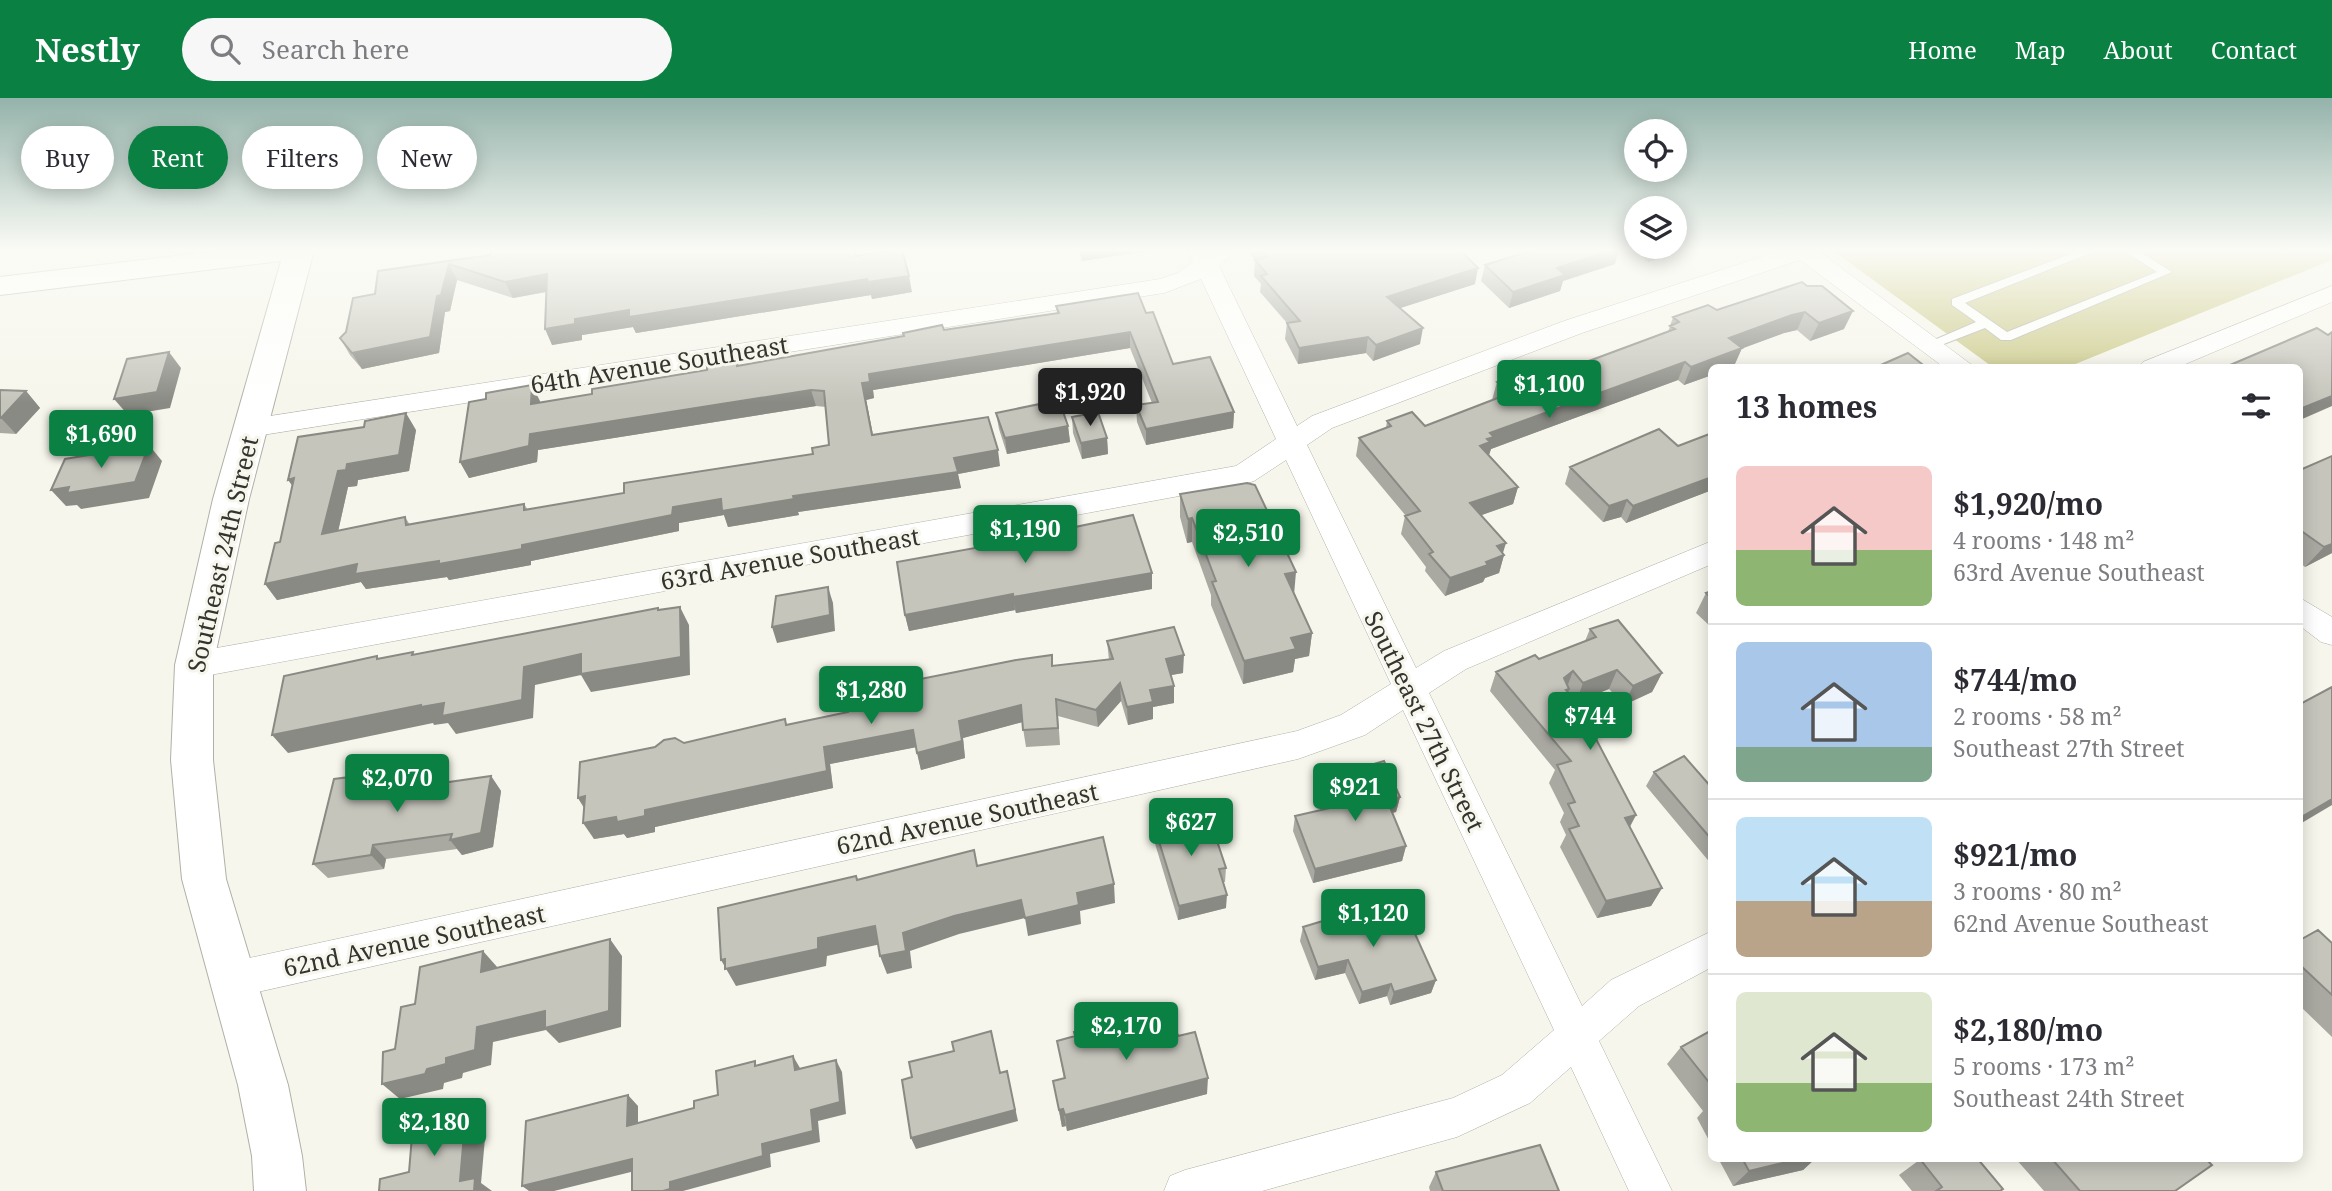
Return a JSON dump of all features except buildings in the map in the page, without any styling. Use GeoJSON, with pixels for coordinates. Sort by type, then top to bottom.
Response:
{"type":"FeatureCollection","features":[{"type":"Feature","properties":{"kind":"street","name":"Southeast 24th Street"},"geometry":{"type":"LineString","coordinates":[[279,1191],[277,1156],[263,1085],[230,980],[204,879],[192,760],[194,665],[231,499],[285,301]]}},
{"type":"Feature","properties":{"kind":"street","name":"64th Avenue Southeast"},"geometry":{"type":"LineString","coordinates":[[250,428],[1067,301]]}},
{"type":"Feature","properties":{"kind":"street","name":"Southeast 27th Street"},"geometry":{"type":"LineString","coordinates":[[1230,301],[1290,441],[1651,1191]]}},
{"type":"Feature","properties":{"kind":"street","name":"63rd Avenue Southeast"},"geometry":{"type":"LineString","coordinates":[[194,665],[1244,474],[1269,460],[1290,441],[1322,422],[1573,327],[1651,301]]}},
{"type":"Feature","properties":{"kind":"street"},"geometry":{"type":"LineString","coordinates":[[1871,301],[1958,364]]}},
{"type":"Feature","properties":{"kind":"street"},"geometry":{"type":"LineString","coordinates":[[2162,364],[2313,301]]}},
{"type":"Feature","properties":{"kind":"street","name":"62nd Avenue Southeast"},"geometry":{"type":"LineString","coordinates":[[230,980],[1298,745],[1353,725],[1455,660],[1708,554]]}},
{"type":"Feature","properties":{"kind":"street"},"geometry":{"type":"LineString","coordinates":[[2303,613],[2323,633]]}},
{"type":"Feature","properties":{"kind":"street"},"geometry":{"type":"LineString","coordinates":[[1185,1191],[1457,1117],[1516,1089],[1625,993],[1708,950]]}},
{"type":"Feature","properties":{"kind":"lane"},"geometry":{"type":"LineString","coordinates":[[1959,301],[1956,302],[2006,337],[2095,301]]}},
{"type":"Feature","properties":{"kind":"lane"},"geometry":{"type":"LineString","coordinates":[[1931,344],[1986,323]]}},
{"type":"Feature","properties":{"kind":"shaded area"},"geometry":{"type":"Polygon","coordinates":[[[1902,301],[2231,301],[2075,364],[1989,364],[1902,301]]]}}]}
